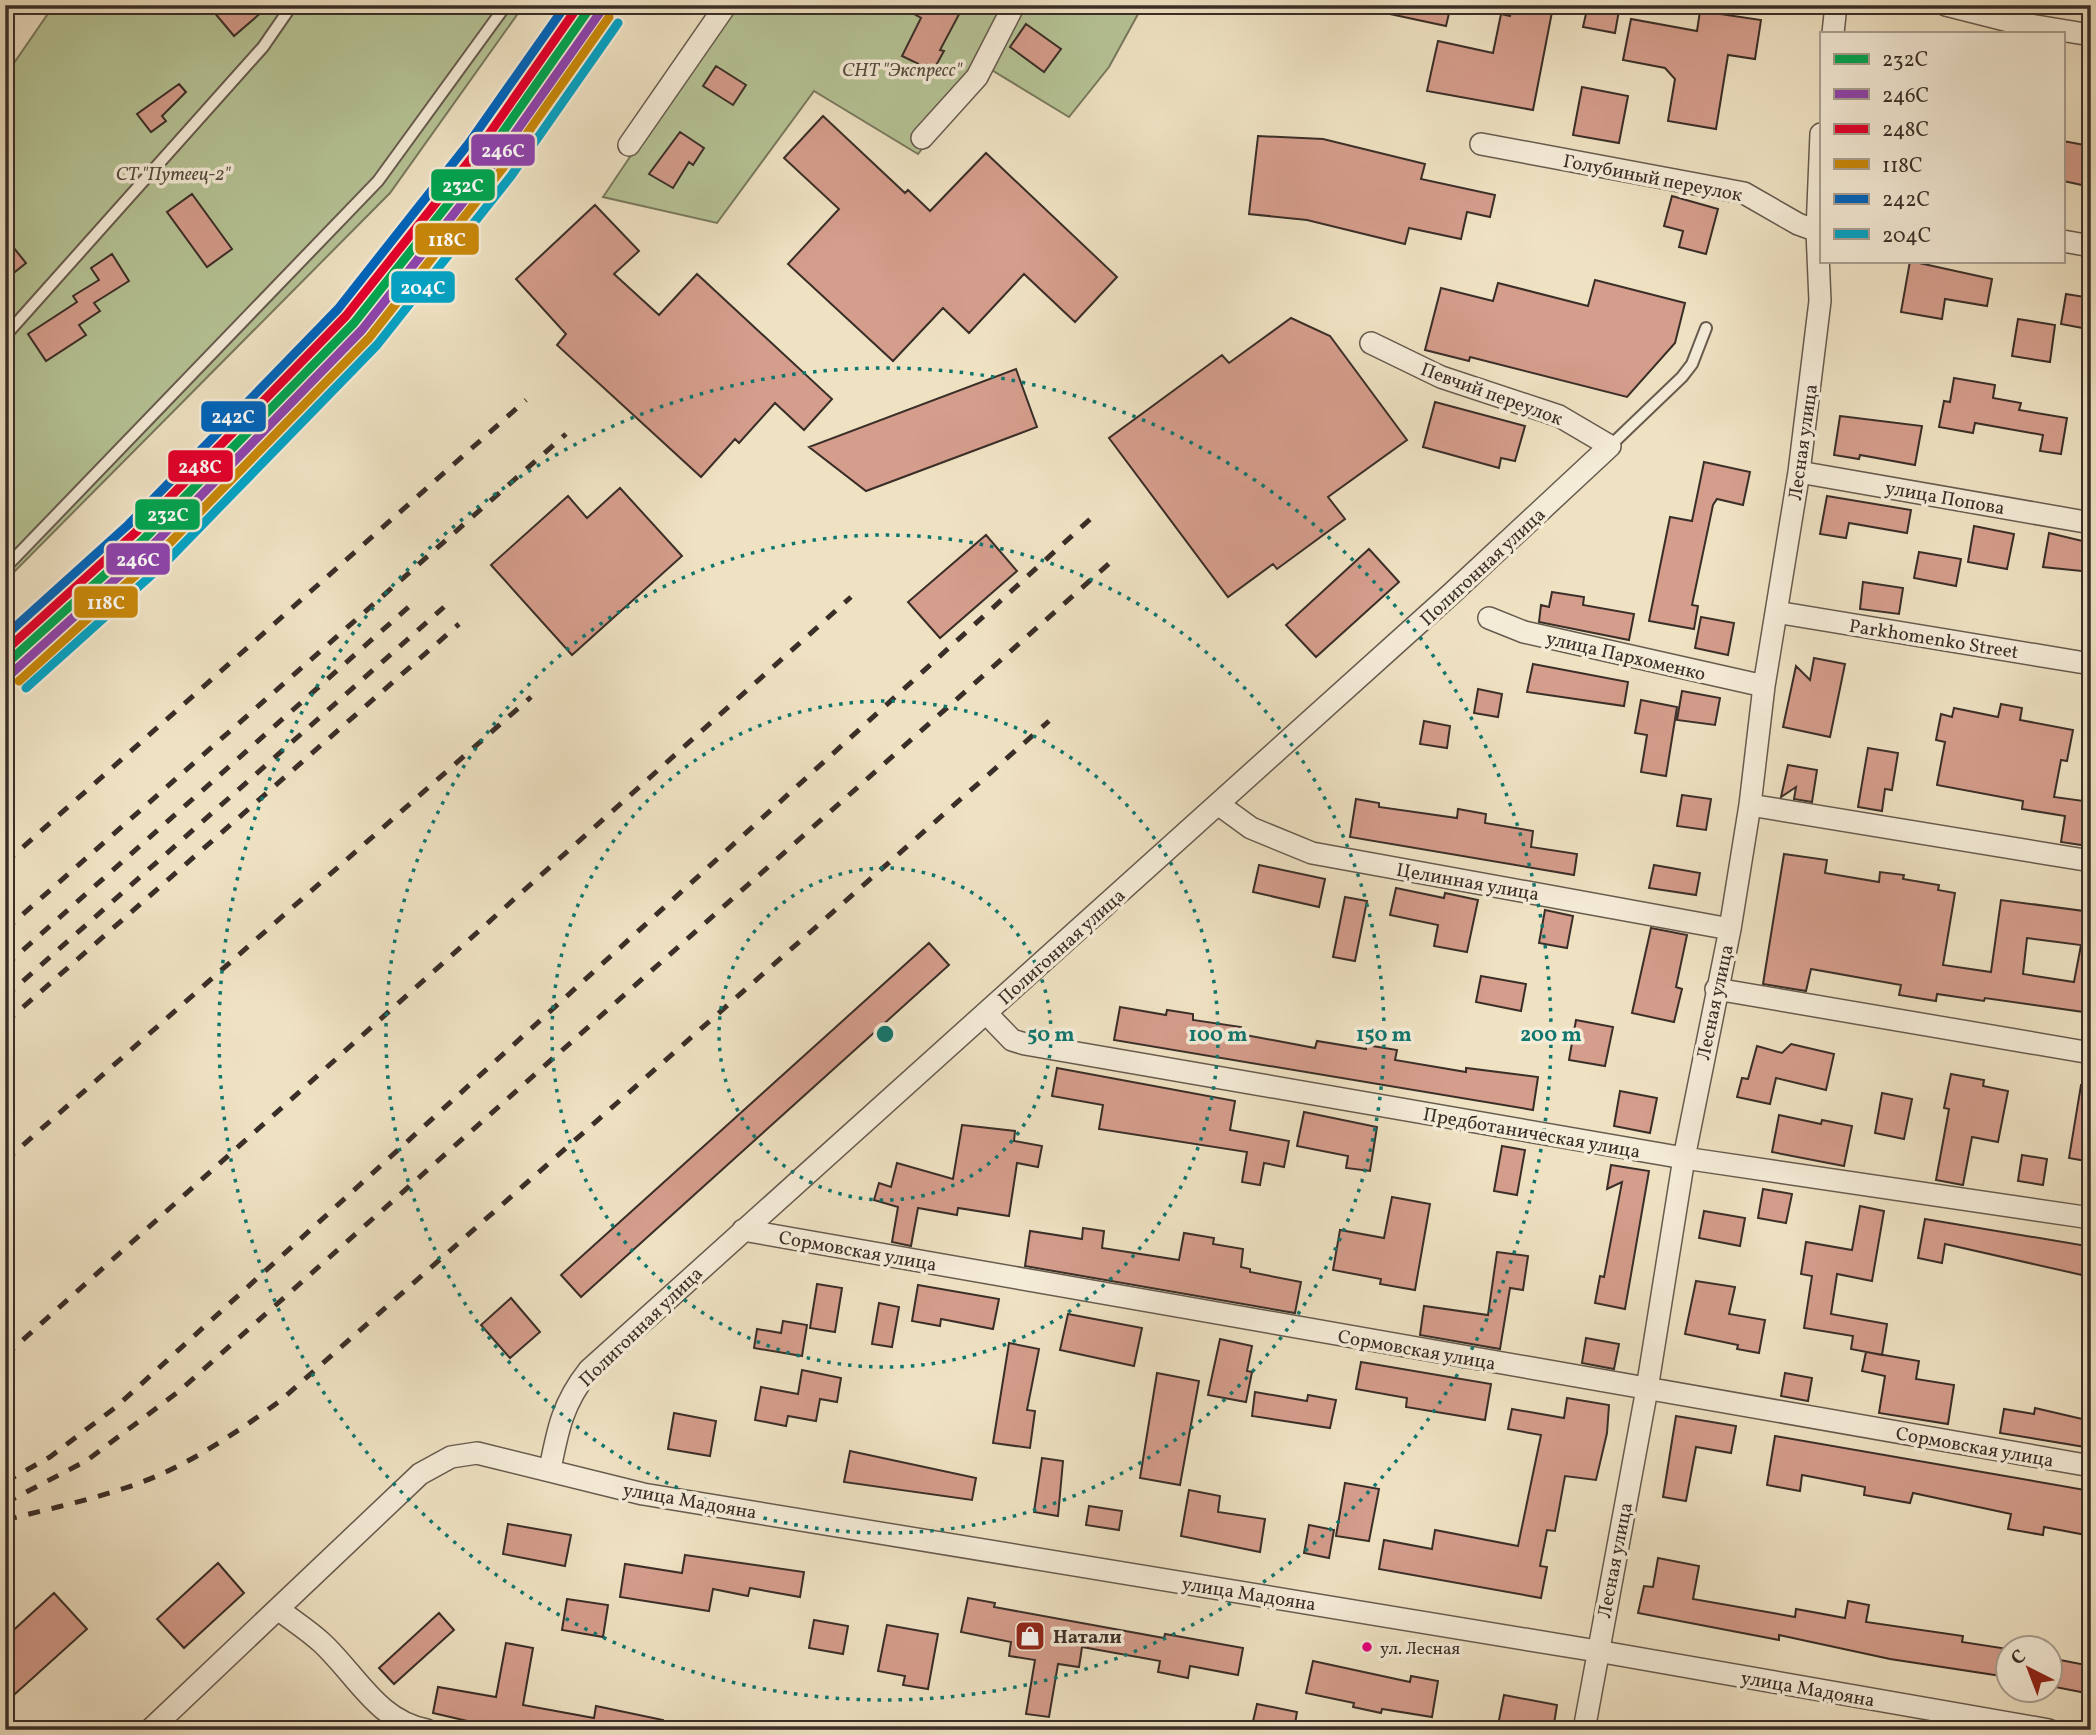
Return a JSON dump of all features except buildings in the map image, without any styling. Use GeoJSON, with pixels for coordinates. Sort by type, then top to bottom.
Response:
{"type":"FeatureCollection","features":[{"type":"Feature","properties":{"kind":"street"},"geometry":{"type":"LineString","coordinates":[[629,145],[726,5]]}},
{"type":"Feature","properties":{"kind":"street"},"geometry":{"type":"LineString","coordinates":[[922,138],[977,78],[1014,5]]}},
{"type":"Feature","properties":{"kind":"street"},"geometry":{"type":"LineString","coordinates":[[1833,32],[1836,5]]}},
{"type":"Feature","properties":{"kind":"street"},"geometry":{"type":"LineString","coordinates":[[1946,5],[2018,23],[2091,35]]}},
{"type":"Feature","properties":{"kind":"street","name":"Голубиный переулок"},"geometry":{"type":"LineString","coordinates":[[1482,144],[1744,193],[1798,224],[1817,230]]}},
{"type":"Feature","properties":{"kind":"street","name":"Лесная улица"},"geometry":{"type":"LineString","coordinates":[[1820,158],[1817,230],[1820,245]]}},
{"type":"Feature","properties":{"kind":"street"},"geometry":{"type":"LineString","coordinates":[[2064,241],[2091,246]]}},
{"type":"Feature","properties":{"kind":"street","name":"Лесная улица"},"geometry":{"type":"LineString","coordinates":[[1584,1730],[1647,1389],[1684,1158],[1730,929],[1750,805],[1764,686],[1799,472],[1824,266]]}},
{"type":"Feature","properties":{"kind":"street","name":"Певчий переулок"},"geometry":{"type":"LineString","coordinates":[[1371,344],[1441,377],[1559,416],[1610,446]]}},
{"type":"Feature","properties":{"kind":"street","name":"Полигонная улица"},"geometry":{"type":"LineString","coordinates":[[550,1469],[563,1412],[570,1394],[589,1370],[1451,594],[1610,446]]}},
{"type":"Feature","properties":{"kind":"street","name":"улица Попова"},"geometry":{"type":"LineString","coordinates":[[1799,472],[2091,523]]}},
{"type":"Feature","properties":{"kind":"street","name":"Parkhomenko Street"},"geometry":{"type":"LineString","coordinates":[[1776,612],[2091,664]]}},
{"type":"Feature","properties":{"kind":"street","name":"улица Пархоменко"},"geometry":{"type":"LineString","coordinates":[[1489,618],[1524,632],[1764,686]]}},
{"type":"Feature","properties":{"kind":"street","name":"Целинная улица"},"geometry":{"type":"LineString","coordinates":[[1218,804],[1251,828],[1312,853],[1730,929]]}},
{"type":"Feature","properties":{"kind":"street"},"geometry":{"type":"LineString","coordinates":[[1750,805],[2091,862]]}},
{"type":"Feature","properties":{"kind":"street"},"geometry":{"type":"LineString","coordinates":[[1716,989],[2091,1053]]}},
{"type":"Feature","properties":{"kind":"street","name":"Предботаническая улица"},"geometry":{"type":"LineString","coordinates":[[986,1013],[1012,1040],[1025,1044],[1684,1158],[2091,1218]]}},
{"type":"Feature","properties":{"kind":"street","name":"Сормовская улица"},"geometry":{"type":"LineString","coordinates":[[743,1230],[2091,1466]]}},
{"type":"Feature","properties":{"kind":"street","name":"улица Мадояна"},"geometry":{"type":"LineString","coordinates":[[278,1609],[420,1474],[451,1457],[477,1453],[643,1494],[1597,1651],[2049,1730]]}},
{"type":"Feature","properties":{"kind":"street"},"geometry":{"type":"LineString","coordinates":[[150,1730],[278,1609],[320,1641],[353,1675],[378,1707],[402,1723],[427,1730]]}},
{"type":"Feature","properties":{"kind":"lane"},"geometry":{"type":"LineString","coordinates":[[5,336],[263,47],[292,5]]}},
{"type":"Feature","properties":{"kind":"lane"},"geometry":{"type":"LineString","coordinates":[[5,568],[378,181],[506,5]]}},
{"type":"Feature","properties":{"kind":"lane"},"geometry":{"type":"LineString","coordinates":[[1610,446],[1682,377],[1692,364],[1706,328]]}},
{"type":"Feature","properties":{"kind":"green space","name":"СТ \"Путеец-2\""},"geometry":{"type":"Polygon","coordinates":[[[54,5],[524,5],[390,193],[5,581],[5,59],[14,63],[54,5]]]}},
{"type":"Feature","properties":{"kind":"green space","name":"СНТ \"Экспресс\""},"geometry":{"type":"Polygon","coordinates":[[[732,5],[1143,5],[1109,67],[1069,117],[990,69],[949,114],[918,154],[814,91],[717,223],[603,197],[732,5]]]}},
{"type":"Feature","properties":{"kind":"railway"},"geometry":{"type":"LineString","coordinates":[[5,863],[526,400]]}},
{"type":"Feature","properties":{"kind":"railway"},"geometry":{"type":"LineString","coordinates":[[5,930],[566,434]]}},
{"type":"Feature","properties":{"kind":"railway"},"geometry":{"type":"LineString","coordinates":[[5,1482],[50,1457],[116,1407],[1098,512]]}},
{"type":"Feature","properties":{"kind":"railway"},"geometry":{"type":"LineString","coordinates":[[5,1503],[86,1461],[178,1392],[1112,561]]}},
{"type":"Feature","properties":{"kind":"railway"},"geometry":{"type":"LineString","coordinates":[[5,1356],[851,597]]}},
{"type":"Feature","properties":{"kind":"railway"},"geometry":{"type":"LineString","coordinates":[[5,966],[413,603]]}},
{"type":"Feature","properties":{"kind":"railway"},"geometry":{"type":"LineString","coordinates":[[5,997],[444,607]]}},
{"type":"Feature","properties":{"kind":"railway"},"geometry":{"type":"LineString","coordinates":[[5,1023],[459,624]]}},
{"type":"Feature","properties":{"kind":"railway"},"geometry":{"type":"LineString","coordinates":[[5,1161],[531,697]]}},
{"type":"Feature","properties":{"kind":"railway"},"geometry":{"type":"LineString","coordinates":[[5,1520],[110,1493],[167,1472],[225,1439],[280,1401],[1049,721]]}},
{"type":"Feature","properties":{"kind":"transit line","name":"242С"},"geometry":{"type":"LineString","coordinates":[[5,636],[128,525],[338,309],[469,143],[566,5]]}},
{"type":"Feature","properties":{"kind":"transit line","name":"248С"},"geometry":{"type":"LineString","coordinates":[[5,651],[136,532],[346,316],[478,150],[579,5]]}},
{"type":"Feature","properties":{"kind":"transit line","name":"232C"},"geometry":{"type":"LineString","coordinates":[[5,665],[143,540],[354,323],[486,156],[592,5]]}},
{"type":"Feature","properties":{"kind":"transit line","name":"246С"},"geometry":{"type":"LineString","coordinates":[[12,673],[151,547],[362,330],[494,163],[601,11]]}},
{"type":"Feature","properties":{"kind":"transit line","name":"118С"},"geometry":{"type":"LineString","coordinates":[[19,681],[158,555],[369,338],[502,169],[609,17]]}},
{"type":"Feature","properties":{"kind":"transit line","name":"204С"},"geometry":{"type":"LineString","coordinates":[[26,688],[166,562],[377,345],[511,176],[618,23]]}},
{"type":"Feature","properties":{"kind":"place","name":"Натали"},"geometry":{"type":"Point","coordinates":[1030,1636]}},
{"type":"Feature","properties":{"kind":"place","name":"ул. Лесная"},"geometry":{"type":"Point","coordinates":[1367,1647]}}]}
